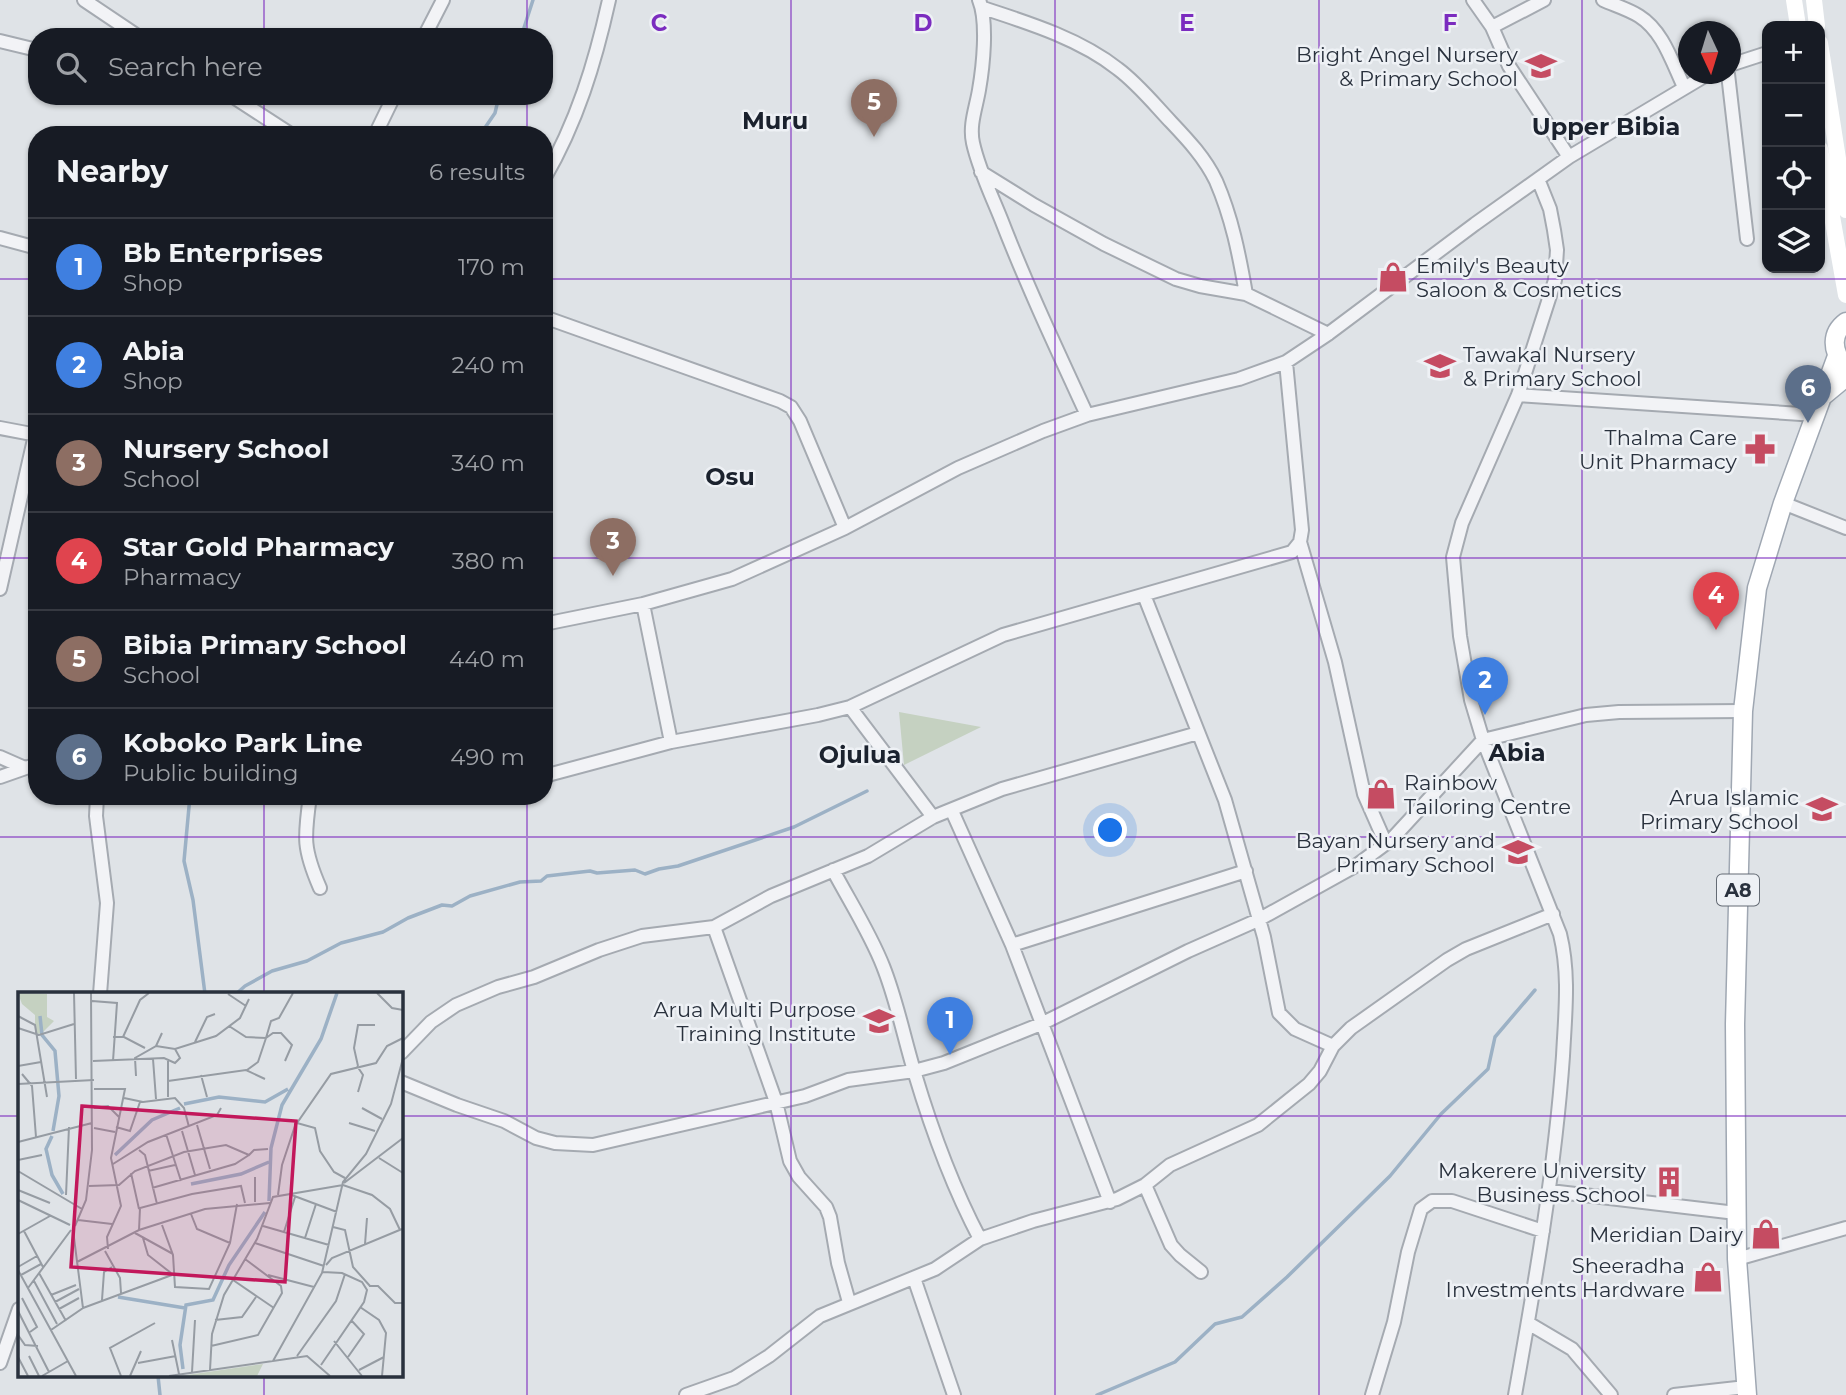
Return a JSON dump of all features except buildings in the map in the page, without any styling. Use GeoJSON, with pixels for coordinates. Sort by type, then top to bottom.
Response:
{"type":"FeatureCollection","features":[{"type":"Feature","properties":{"kind":"main road"},"geometry":{"type":"LineString","coordinates":[[1794,0],[1797,21]]}},
{"type":"Feature","properties":{"kind":"main road"},"geometry":{"type":"LineString","coordinates":[[1814,0],[1816,21]]}},
{"type":"Feature","properties":{"kind":"main road"},"geometry":{"type":"LineString","coordinates":[[1825,75],[1846,210]]}},
{"type":"Feature","properties":{"kind":"main road"},"geometry":{"type":"LineString","coordinates":[[1825,177],[1846,295]]}},
{"type":"Feature","properties":{"kind":"main road"},"geometry":{"type":"LineString","coordinates":[[1823,396],[1841,361],[1834,345],[1836,335],[1846,322]]}},
{"type":"Feature","properties":{"kind":"main road"},"geometry":{"type":"LineString","coordinates":[[1823,396],[1846,377]]}},
{"type":"Feature","properties":{"kind":"main road","name":"A8"},"geometry":{"type":"LineString","coordinates":[[1746,1391],[1737,1259],[1735,1024],[1743,711],[1757,588],[1783,503],[1823,396]]}},
{"type":"Feature","properties":{"kind":"street"},"geometry":{"type":"LineString","coordinates":[[84,0],[126,28]]}},
{"type":"Feature","properties":{"kind":"street"},"geometry":{"type":"LineString","coordinates":[[429,28],[443,0]]}},
{"type":"Feature","properties":{"kind":"street"},"geometry":{"type":"LineString","coordinates":[[553,162],[568,134],[588,83],[609,0]]}},
{"type":"Feature","properties":{"kind":"street"},"geometry":{"type":"LineString","coordinates":[[1473,0],[1492,27],[1509,66],[1569,158]]}},
{"type":"Feature","properties":{"kind":"street"},"geometry":{"type":"LineString","coordinates":[[1492,27],[1544,0]]}},
{"type":"Feature","properties":{"kind":"street"},"geometry":{"type":"LineString","coordinates":[[1603,0],[1637,14],[1648,22],[1659,35],[1684,87]]}},
{"type":"Feature","properties":{"kind":"street"},"geometry":{"type":"LineString","coordinates":[[1087,415],[1017,260],[981,172],[972,140],[983,55],[981,4],[1103,58],[1135,84],[1197,150],[1215,179],[1237,237],[1246,294]]}},
{"type":"Feature","properties":{"kind":"street"},"geometry":{"type":"LineString","coordinates":[[0,41],[28,48]]}},
{"type":"Feature","properties":{"kind":"street"},"geometry":{"type":"LineString","coordinates":[[1741,62],[1762,55]]}},
{"type":"Feature","properties":{"kind":"street"},"geometry":{"type":"LineString","coordinates":[[553,622],[643,604],[733,579],[845,528],[958,468],[1043,431],[1087,415],[1239,379],[1286,362],[1538,179],[1690,84]]}},
{"type":"Feature","properties":{"kind":"street"},"geometry":{"type":"LineString","coordinates":[[1729,84],[1747,239]]}},
{"type":"Feature","properties":{"kind":"street"},"geometry":{"type":"LineString","coordinates":[[246,105],[278,126]]}},
{"type":"Feature","properties":{"kind":"street"},"geometry":{"type":"LineString","coordinates":[[379,126],[389,105]]}},
{"type":"Feature","properties":{"kind":"street"},"geometry":{"type":"LineString","coordinates":[[981,172],[1104,244],[1177,279],[1199,286],[1246,294],[1328,334]]}},
{"type":"Feature","properties":{"kind":"street"},"geometry":{"type":"LineString","coordinates":[[1515,1395],[1550,1191],[1561,1083],[1567,983],[1564,951],[1552,914],[1482,740],[1471,700],[1460,636],[1453,557],[1462,523],[1518,395],[1555,280],[1557,250],[1554,230],[1550,209],[1538,179]]}},
{"type":"Feature","properties":{"kind":"street"},"geometry":{"type":"LineString","coordinates":[[0,239],[28,246]]}},
{"type":"Feature","properties":{"kind":"street"},"geometry":{"type":"LineString","coordinates":[[553,320],[791,407],[814,451],[845,528]]}},
{"type":"Feature","properties":{"kind":"street"},"geometry":{"type":"LineString","coordinates":[[553,774],[671,742],[805,718],[850,707],[1003,635],[1292,552],[1300,542],[1303,530],[1286,362]]}},
{"type":"Feature","properties":{"kind":"street"},"geometry":{"type":"LineString","coordinates":[[1518,395],[1816,415]]}},
{"type":"Feature","properties":{"kind":"street"},"geometry":{"type":"LineString","coordinates":[[0,428],[28,433]]}},
{"type":"Feature","properties":{"kind":"street"},"geometry":{"type":"LineString","coordinates":[[0,589],[28,469]]}},
{"type":"Feature","properties":{"kind":"street"},"geometry":{"type":"LineString","coordinates":[[1783,503],[1846,528]]}},
{"type":"Feature","properties":{"kind":"street"},"geometry":{"type":"LineString","coordinates":[[1300,542],[1335,662],[1364,794],[1386,844]]}},
{"type":"Feature","properties":{"kind":"street"},"geometry":{"type":"LineString","coordinates":[[1144,595],[1225,800],[1269,959],[1279,1013],[1295,1029],[1333,1046]]}},
{"type":"Feature","properties":{"kind":"street"},"geometry":{"type":"LineString","coordinates":[[643,604],[671,742]]}},
{"type":"Feature","properties":{"kind":"street"},"geometry":{"type":"LineString","coordinates":[[850,707],[933,817]]}},
{"type":"Feature","properties":{"kind":"street"},"geometry":{"type":"LineString","coordinates":[[402,1082],[504,1121],[536,1139],[593,1145],[805,1096],[848,1080],[914,1071],[944,1063],[1041,1024],[1188,951],[1258,920],[1357,865],[1386,844],[1482,740],[1586,715],[1619,712],[1743,711]]}},
{"type":"Feature","properties":{"kind":"street"},"geometry":{"type":"LineString","coordinates":[[402,1052],[431,1022],[456,1005],[498,987],[642,936],[714,927],[771,896],[868,856],[933,817],[1002,789],[1198,733]]}},
{"type":"Feature","properties":{"kind":"street"},"geometry":{"type":"LineString","coordinates":[[0,757],[28,765]]}},
{"type":"Feature","properties":{"kind":"street"},"geometry":{"type":"LineString","coordinates":[[0,778],[28,767]]}},
{"type":"Feature","properties":{"kind":"street"},"geometry":{"type":"LineString","coordinates":[[97,805],[107,903],[100,992]]}},
{"type":"Feature","properties":{"kind":"street"},"geometry":{"type":"LineString","coordinates":[[309,805],[305,842],[308,860],[320,888]]}},
{"type":"Feature","properties":{"kind":"street"},"geometry":{"type":"LineString","coordinates":[[952,811],[1012,945],[1110,1202]]}},
{"type":"Feature","properties":{"kind":"street"},"geometry":{"type":"LineString","coordinates":[[833,870],[882,964],[901,1017],[914,1071],[939,1149],[962,1206],[980,1239]]}},
{"type":"Feature","properties":{"kind":"street"},"geometry":{"type":"LineString","coordinates":[[1012,945],[1246,871]]}},
{"type":"Feature","properties":{"kind":"street"},"geometry":{"type":"LineString","coordinates":[[686,1395],[734,1378],[769,1356],[820,1316],[935,1269],[980,1239],[1033,1221],[1110,1202],[1145,1185],[1170,1165],[1258,1125],[1309,1084],[1320,1071],[1333,1046],[1351,1028],[1466,949],[1552,914]]}},
{"type":"Feature","properties":{"kind":"street"},"geometry":{"type":"LineString","coordinates":[[714,927],[776,1102],[790,1161],[799,1177],[826,1207],[830,1217],[838,1263],[849,1302]]}},
{"type":"Feature","properties":{"kind":"street"},"geometry":{"type":"LineString","coordinates":[[1145,1185],[1175,1251],[1201,1272]]}},
{"type":"Feature","properties":{"kind":"street"},"geometry":{"type":"LineString","coordinates":[[1550,1191],[1736,1213]]}},
{"type":"Feature","properties":{"kind":"street"},"geometry":{"type":"LineString","coordinates":[[1372,1395],[1394,1322],[1408,1252],[1421,1209],[1427,1203],[1442,1199],[1452,1201],[1543,1231]]}},
{"type":"Feature","properties":{"kind":"street"},"geometry":{"type":"LineString","coordinates":[[1737,1259],[1846,1228]]}},
{"type":"Feature","properties":{"kind":"street"},"geometry":{"type":"LineString","coordinates":[[914,1278],[954,1395]]}},
{"type":"Feature","properties":{"kind":"street"},"geometry":{"type":"LineString","coordinates":[[0,1363],[18,1312]]}},
{"type":"Feature","properties":{"kind":"street"},"geometry":{"type":"LineString","coordinates":[[1528,1322],[1572,1349],[1611,1395]]}},
{"type":"Feature","properties":{"kind":"street"},"geometry":{"type":"LineString","coordinates":[[1674,1395],[1746,1391]]}},
{"type":"Feature","properties":{"kind":"green space"},"geometry":{"type":"Polygon","coordinates":[[[899,712],[981,727],[904,765],[899,712]]]}},
{"type":"Feature","properties":{"kind":"waterway"},"geometry":{"type":"LineString","coordinates":[[524,28],[533,0]]}},
{"type":"Feature","properties":{"kind":"waterway"},"geometry":{"type":"LineString","coordinates":[[486,126],[497,105]]}},
{"type":"Feature","properties":{"kind":"waterway"},"geometry":{"type":"LineString","coordinates":[[238,992],[272,971],[307,961],[341,943],[383,932],[408,918],[442,905],[452,906],[470,896],[520,882],[541,881],[547,876],[635,870],[645,874],[678,866],[794,827],[867,791]]}},
{"type":"Feature","properties":{"kind":"waterway"},"geometry":{"type":"LineString","coordinates":[[189,805],[184,861],[193,900],[205,992]]}},
{"type":"Feature","properties":{"kind":"waterway"},"geometry":{"type":"LineString","coordinates":[[1097,1395],[1175,1362],[1215,1324],[1242,1317],[1287,1277],[1390,1176],[1441,1114],[1488,1069],[1495,1037],[1535,990]]}},
{"type":"Feature","properties":{"kind":"waterway"},"geometry":{"type":"LineString","coordinates":[[158,1378],[160,1395]]}},
{"type":"Feature","properties":{"kind":"place","name":"Bright Angel Nursery & Primary School"},"geometry":{"type":"Point","coordinates":[1541,66]}},
{"type":"Feature","properties":{"kind":"place","name":"Bibia Primary School"},"geometry":{"type":"Point","coordinates":[874,137]}},
{"type":"Feature","properties":{"kind":"place","name":"Emily's Beauty Saloon & Cosmetics"},"geometry":{"type":"Point","coordinates":[1393,277]}},
{"type":"Feature","properties":{"kind":"place","name":"Tawakal Nursery & Primary School"},"geometry":{"type":"Point","coordinates":[1440,366]}},
{"type":"Feature","properties":{"kind":"place","name":"Koboko Park Line"},"geometry":{"type":"Point","coordinates":[1808,423]}},
{"type":"Feature","properties":{"kind":"place","name":"Thalma Care Unit Pharmacy"},"geometry":{"type":"Point","coordinates":[1760,449]}},
{"type":"Feature","properties":{"kind":"place","name":"Nursery School"},"geometry":{"type":"Point","coordinates":[613,576]}},
{"type":"Feature","properties":{"kind":"place","name":"Star Gold Pharmacy"},"geometry":{"type":"Point","coordinates":[1716,630]}},
{"type":"Feature","properties":{"kind":"place","name":"Abia"},"geometry":{"type":"Point","coordinates":[1485,715]}},
{"type":"Feature","properties":{"kind":"place","name":"Rainbow Tailoring Centre"},"geometry":{"type":"Point","coordinates":[1381,794]}},
{"type":"Feature","properties":{"kind":"place","name":"Arua Islamic Primary School"},"geometry":{"type":"Point","coordinates":[1822,809]}},
{"type":"Feature","properties":{"kind":"place","name":"Bayan Nursery and Primary School"},"geometry":{"type":"Point","coordinates":[1518,852]}},
{"type":"Feature","properties":{"kind":"place","name":"Arua Multi Purpose Training Institute"},"geometry":{"type":"Point","coordinates":[879,1021]}},
{"type":"Feature","properties":{"kind":"place","name":"Bb Enterprises"},"geometry":{"type":"Point","coordinates":[950,1055]}},
{"type":"Feature","properties":{"kind":"place","name":"Makerere University Business School"},"geometry":{"type":"Point","coordinates":[1669,1182]}},
{"type":"Feature","properties":{"kind":"place","name":"Meridian Dairy"},"geometry":{"type":"Point","coordinates":[1766,1234]}},
{"type":"Feature","properties":{"kind":"place","name":"Sheeradha Investments Hardware"},"geometry":{"type":"Point","coordinates":[1708,1277]}},
{"type":"Feature","properties":{"kind":"district","name":"Muru"},"geometry":{"type":"Point","coordinates":[775,120]}},
{"type":"Feature","properties":{"kind":"district","name":"Upper Bibia"},"geometry":{"type":"Point","coordinates":[1606,126]}},
{"type":"Feature","properties":{"kind":"district","name":"Osu"},"geometry":{"type":"Point","coordinates":[730,476]}},
{"type":"Feature","properties":{"kind":"district","name":"Abia"},"geometry":{"type":"Point","coordinates":[1517,752]}},
{"type":"Feature","properties":{"kind":"district","name":"Ojulua"},"geometry":{"type":"Point","coordinates":[860,754]}}]}
